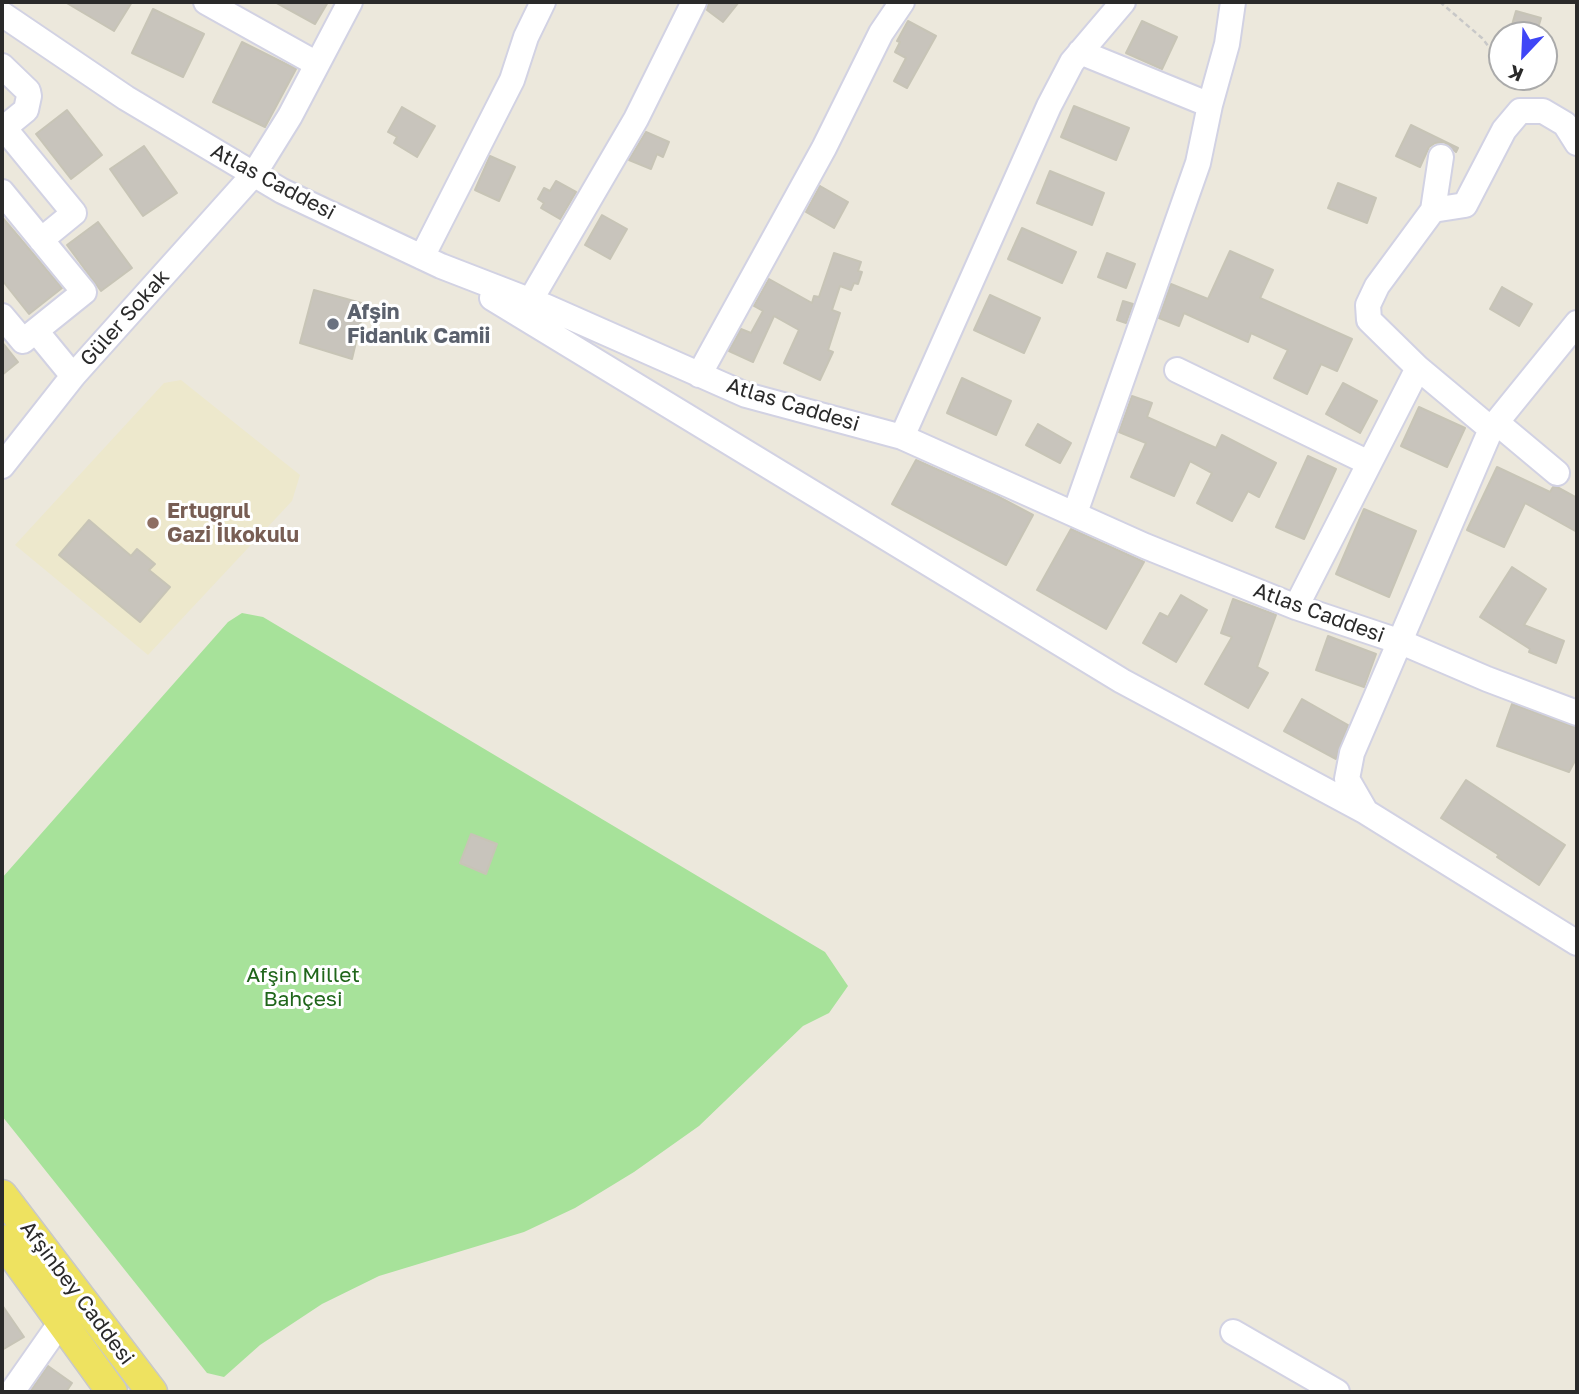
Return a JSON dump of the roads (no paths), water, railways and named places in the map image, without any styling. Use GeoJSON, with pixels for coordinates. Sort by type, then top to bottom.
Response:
{"type":"FeatureCollection","features":[{"type":"Feature","properties":{"kind":"main road","name":"Afşinbey Caddesi"},"geometry":{"type":"LineString","coordinates":[[2,1195],[152,1392]]}},
{"type":"Feature","properties":{"kind":"main road","name":"Afşinbey Caddesi"},"geometry":{"type":"LineString","coordinates":[[2,1240],[111,1392]]}},
{"type":"Feature","properties":{"kind":"street"},"geometry":{"type":"LineString","coordinates":[[206,2],[317,64]]}},
{"type":"Feature","properties":{"kind":"street","name":"Güler Sokak"},"geometry":{"type":"LineString","coordinates":[[2,466],[73,376],[254,174],[290,116],[351,2]]}},
{"type":"Feature","properties":{"kind":"street"},"geometry":{"type":"LineString","coordinates":[[422,257],[512,80],[526,37],[543,2]]}},
{"type":"Feature","properties":{"kind":"street"},"geometry":{"type":"LineString","coordinates":[[530,301],[636,119],[694,2]]}},
{"type":"Feature","properties":{"kind":"street"},"geometry":{"type":"LineString","coordinates":[[699,375],[824,148],[881,33],[902,2]]}},
{"type":"Feature","properties":{"kind":"street"},"geometry":{"type":"LineString","coordinates":[[902,437],[1049,106],[1072,62],[1123,2]]}},
{"type":"Feature","properties":{"kind":"street"},"geometry":{"type":"LineString","coordinates":[[1075,513],[1198,163],[1227,44],[1233,2]]}},
{"type":"Feature","properties":{"kind":"street","name":"Atlas Caddesi"},"geometry":{"type":"LineString","coordinates":[[2,14],[126,98],[282,191],[422,257],[530,301],[746,396],[902,437],[1145,546],[1296,607],[1401,642],[1487,679],[1577,713]]}},
{"type":"Feature","properties":{"kind":"street"},"geometry":{"type":"LineString","coordinates":[[1080,51],[1210,105]]}},
{"type":"Feature","properties":{"kind":"street"},"geometry":{"type":"LineString","coordinates":[[2,66],[28,91],[29,96],[26,110],[3,129],[74,213],[41,240]]}},
{"type":"Feature","properties":{"kind":"street"},"geometry":{"type":"LineString","coordinates":[[1433,210],[1465,205],[1504,130],[1520,111],[1543,111],[1565,124],[1577,143]]}},
{"type":"Feature","properties":{"kind":"street"},"geometry":{"type":"LineString","coordinates":[[1441,158],[1433,210],[1377,286],[1367,305],[1369,320],[1418,368],[1556,473]]}},
{"type":"Feature","properties":{"kind":"street"},"geometry":{"type":"LineString","coordinates":[[2,192],[84,292],[23,341],[2,316]]}},
{"type":"Feature","properties":{"kind":"street"},"geometry":{"type":"LineString","coordinates":[[473,278],[484,293],[1110,674],[1366,812],[1577,943]]}},
{"type":"Feature","properties":{"kind":"street"},"geometry":{"type":"LineString","coordinates":[[1366,812],[1347,779],[1352,753],[1494,426],[1577,323]]}},
{"type":"Feature","properties":{"kind":"street"},"geometry":{"type":"LineString","coordinates":[[36,331],[73,376]]}},
{"type":"Feature","properties":{"kind":"street"},"geometry":{"type":"LineString","coordinates":[[1296,607],[1418,368]]}},
{"type":"Feature","properties":{"kind":"street"},"geometry":{"type":"LineString","coordinates":[[1177,370],[1369,463]]}},
{"type":"Feature","properties":{"kind":"street"},"geometry":{"type":"LineString","coordinates":[[12,1392],[61,1322]]}},
{"type":"Feature","properties":{"kind":"street"},"geometry":{"type":"LineString","coordinates":[[1233,1332],[1337,1392]]}},
{"type":"Feature","properties":{"kind":"place","name":"Afşin Fidanlık Camii"},"geometry":{"type":"Point","coordinates":[333,324]}},
{"type":"Feature","properties":{"kind":"place","name":"Ertuğrul Gazi İlkokulu"},"geometry":{"type":"Point","coordinates":[153,523]}},
{"type":"Feature","properties":{"kind":"park label","name":"Afşin Millet Bahçesi"},"geometry":{"type":"Point","coordinates":[303,987]}}]}
